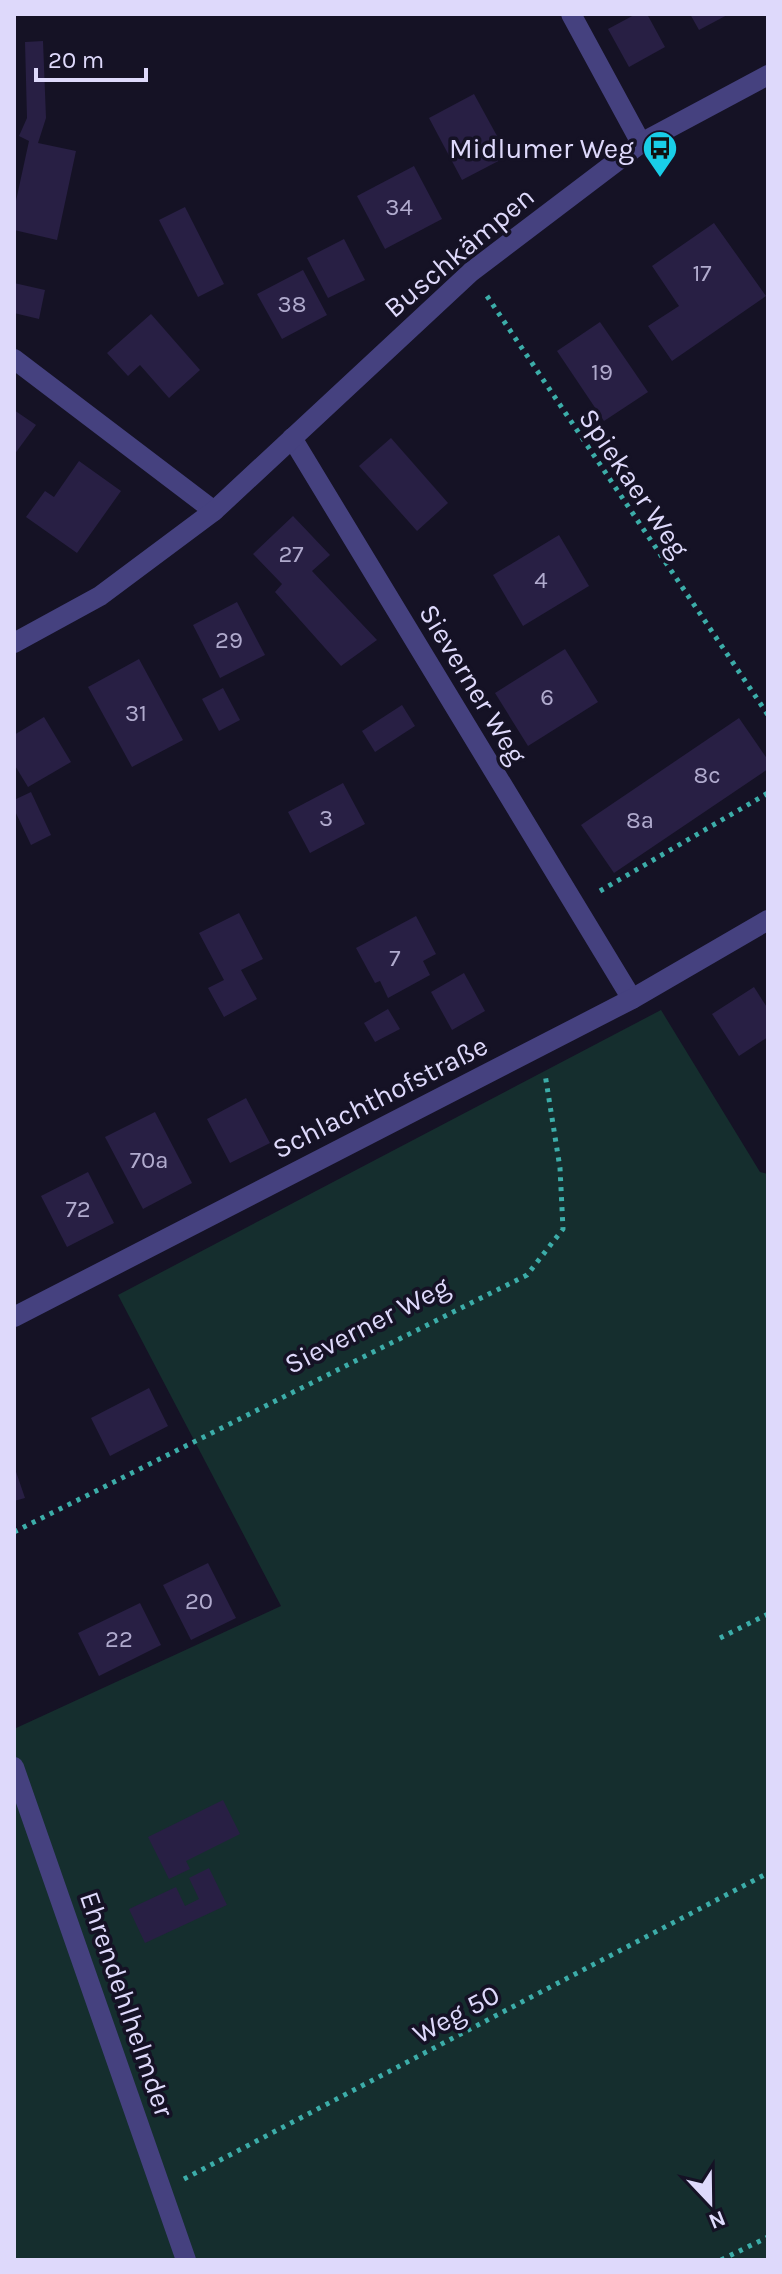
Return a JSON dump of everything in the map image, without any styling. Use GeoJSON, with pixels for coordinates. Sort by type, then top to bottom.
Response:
{"type":"FeatureCollection","features":[{"type":"Feature","properties":{"kind":"street"},"geometry":{"type":"LineString","coordinates":[[571,14],[641,143]]}},
{"type":"Feature","properties":{"kind":"street","name":"Buschkämpen"},"geometry":{"type":"LineString","coordinates":[[14,643],[100,596],[214,511],[471,272],[641,143],[768,75]]}},
{"type":"Feature","properties":{"kind":"street"},"geometry":{"type":"LineString","coordinates":[[14,359],[214,511]]}},
{"type":"Feature","properties":{"kind":"street","name":"Sieverner Weg"},"geometry":{"type":"LineString","coordinates":[[292,438],[632,999]]}},
{"type":"Feature","properties":{"kind":"street","name":"Schlachthofstraße"},"geometry":{"type":"LineString","coordinates":[[14,1317],[632,999],[768,920]]}},
{"type":"Feature","properties":{"kind":"street","name":"Ehrendehlhelmder"},"geometry":{"type":"LineString","coordinates":[[14,1767],[186,2260]]}},
{"type":"Feature","properties":{"kind":"path","name":"Spiekaer Weg"},"geometry":{"type":"LineString","coordinates":[[471,272],[627,510],[768,715]]}},
{"type":"Feature","properties":{"kind":"path"},"geometry":{"type":"LineString","coordinates":[[575,906],[768,793]]}},
{"type":"Feature","properties":{"kind":"path","name":"Sieverner Weg"},"geometry":{"type":"LineString","coordinates":[[14,1532],[527,1275],[563,1229],[560,1168],[540,1045]]}},
{"type":"Feature","properties":{"kind":"path"},"geometry":{"type":"LineString","coordinates":[[720,1638],[768,1614]]}},
{"type":"Feature","properties":{"kind":"path","name":"Weg 50"},"geometry":{"type":"LineString","coordinates":[[162,2191],[768,1873]]}},
{"type":"Feature","properties":{"kind":"path"},"geometry":{"type":"LineString","coordinates":[[721,2260],[768,2237]]}},
{"type":"Feature","properties":{"kind":"green space"},"geometry":{"type":"Polygon","coordinates":[[[661,1010],[760,1172],[768,1174],[768,2260],[14,2260],[14,1729],[281,1606],[118,1295],[661,1010]]]}},
{"type":"Feature","properties":{"kind":"building"},"geometry":{"type":"Polygon","coordinates":[[[636,14],[647,14],[665,47],[629,67],[608,29],[636,14]]]}},
{"type":"Feature","properties":{"kind":"building"},"geometry":{"type":"Polygon","coordinates":[[[690,14],[729,14],[699,30],[690,14]]]}},
{"type":"Feature","properties":{"kind":"building"},"geometry":{"type":"Polygon","coordinates":[[[43,41],[46,118],[38,143],[76,151],[57,240],[14,230],[14,210],[29,141],[19,136],[27,118],[25,42],[43,41]]]}},
{"type":"Feature","properties":{"kind":"building"},"geometry":{"type":"Polygon","coordinates":[[[474,94],[508,156],[462,180],[429,118],[474,94]]]}},
{"type":"Feature","properties":{"kind":"building"},"geometry":{"type":"Polygon","coordinates":[[[414,166],[442,219],[385,249],[357,196],[414,166]]]}},
{"type":"Feature","properties":{"kind":"building"},"geometry":{"type":"Polygon","coordinates":[[[185,207],[224,284],[198,297],[159,220],[185,207]]]}},
{"type":"Feature","properties":{"kind":"building"},"geometry":{"type":"Polygon","coordinates":[[[714,223],[766,296],[672,361],[648,326],[679,306],[652,266],[714,223]]]}},
{"type":"Feature","properties":{"kind":"building"},"geometry":{"type":"Polygon","coordinates":[[[344,239],[365,280],[328,298],[307,258],[344,239]]]}},
{"type":"Feature","properties":{"kind":"building"},"geometry":{"type":"Polygon","coordinates":[[[303,270],[327,315],[282,339],[257,294],[303,270]]]}},
{"type":"Feature","properties":{"kind":"building"},"geometry":{"type":"Polygon","coordinates":[[[14,283],[45,290],[39,319],[14,313],[14,283]]]}},
{"type":"Feature","properties":{"kind":"building"},"geometry":{"type":"Polygon","coordinates":[[[151,314],[200,370],[169,398],[140,365],[128,376],[107,353],[151,314]]]}},
{"type":"Feature","properties":{"kind":"building"},"geometry":{"type":"Polygon","coordinates":[[[600,322],[648,392],[604,421],[557,351],[600,322]]]}},
{"type":"Feature","properties":{"kind":"building"},"geometry":{"type":"Polygon","coordinates":[[[14,410],[36,425],[14,455],[14,410]]]}},
{"type":"Feature","properties":{"kind":"building"},"geometry":{"type":"Polygon","coordinates":[[[391,438],[448,503],[417,531],[359,466],[391,438]]]}},
{"type":"Feature","properties":{"kind":"building"},"geometry":{"type":"Polygon","coordinates":[[[79,461],[121,491],[77,553],[26,517],[45,491],[54,497],[79,461]]]}},
{"type":"Feature","properties":{"kind":"building"},"geometry":{"type":"Polygon","coordinates":[[[293,516],[330,555],[312,571],[377,640],[341,666],[275,592],[282,584],[253,554],[293,516]]]}},
{"type":"Feature","properties":{"kind":"building"},"geometry":{"type":"Polygon","coordinates":[[[559,535],[589,586],[523,626],[493,575],[559,535]]]}},
{"type":"Feature","properties":{"kind":"building"},"geometry":{"type":"Polygon","coordinates":[[[237,602],[265,655],[220,678],[193,625],[237,602]]]}},
{"type":"Feature","properties":{"kind":"building"},"geometry":{"type":"Polygon","coordinates":[[[565,649],[598,702],[528,746],[495,693],[565,649]]]}},
{"type":"Feature","properties":{"kind":"building"},"geometry":{"type":"Polygon","coordinates":[[[139,659],[183,740],[132,767],[88,687],[139,659]]]}},
{"type":"Feature","properties":{"kind":"building"},"geometry":{"type":"Polygon","coordinates":[[[223,688],[240,720],[219,731],[202,699],[223,688]]]}},
{"type":"Feature","properties":{"kind":"building"},"geometry":{"type":"Polygon","coordinates":[[[402,705],[415,726],[375,752],[362,731],[402,705]]]}},
{"type":"Feature","properties":{"kind":"building"},"geometry":{"type":"Polygon","coordinates":[[[44,717],[71,762],[28,787],[14,764],[14,735],[44,717]]]}},
{"type":"Feature","properties":{"kind":"building"},"geometry":{"type":"Polygon","coordinates":[[[739,718],[768,760],[768,769],[614,873],[581,825],[739,718]]]}},
{"type":"Feature","properties":{"kind":"building"},"geometry":{"type":"Polygon","coordinates":[[[343,783],[365,824],[310,853],[288,812],[343,783]]]}},
{"type":"Feature","properties":{"kind":"building"},"geometry":{"type":"Polygon","coordinates":[[[31,792],[51,835],[31,845],[14,809],[14,800],[31,792]]]}},
{"type":"Feature","properties":{"kind":"building"},"geometry":{"type":"Polygon","coordinates":[[[239,913],[263,959],[241,970],[257,999],[224,1017],[208,988],[224,980],[199,933],[239,913]]]}},
{"type":"Feature","properties":{"kind":"building"},"geometry":{"type":"Polygon","coordinates":[[[416,916],[436,954],[423,961],[430,975],[388,998],[380,981],[375,983],[356,948],[416,916]]]}},
{"type":"Feature","properties":{"kind":"building"},"geometry":{"type":"Polygon","coordinates":[[[464,973],[485,1011],[452,1030],[431,992],[464,973]]]}},
{"type":"Feature","properties":{"kind":"building"},"geometry":{"type":"Polygon","coordinates":[[[754,987],[768,1009],[768,1037],[739,1056],[712,1014],[754,987]]]}},
{"type":"Feature","properties":{"kind":"building"},"geometry":{"type":"Polygon","coordinates":[[[388,1009],[400,1029],[375,1042],[364,1023],[388,1009]]]}},
{"type":"Feature","properties":{"kind":"building"},"geometry":{"type":"Polygon","coordinates":[[[246,1098],[270,1143],[230,1163],[207,1119],[246,1098]]]}},
{"type":"Feature","properties":{"kind":"building"},"geometry":{"type":"Polygon","coordinates":[[[155,1112],[192,1183],[143,1209],[105,1137],[155,1112]]]}},
{"type":"Feature","properties":{"kind":"building"},"geometry":{"type":"Polygon","coordinates":[[[88,1172],[114,1223],[67,1247],[41,1196],[88,1172]]]}},
{"type":"Feature","properties":{"kind":"building"},"geometry":{"type":"Polygon","coordinates":[[[149,1388],[168,1426],[110,1456],[91,1418],[149,1388]]]}},
{"type":"Feature","properties":{"kind":"building"},"geometry":{"type":"Polygon","coordinates":[[[14,1466],[25,1498],[14,1501],[14,1466]]]}},
{"type":"Feature","properties":{"kind":"building"},"geometry":{"type":"Polygon","coordinates":[[[208,1563],[236,1618],[191,1640],[163,1585],[208,1563]]]}},
{"type":"Feature","properties":{"kind":"building"},"geometry":{"type":"Polygon","coordinates":[[[140,1603],[161,1645],[99,1676],[78,1633],[140,1603]]]}},
{"type":"Feature","properties":{"kind":"building"},"geometry":{"type":"Polygon","coordinates":[[[223,1800],[240,1834],[186,1861],[190,1869],[169,1879],[148,1837],[223,1800]]]}},
{"type":"Feature","properties":{"kind":"building"},"geometry":{"type":"Polygon","coordinates":[[[209,1868],[227,1905],[145,1943],[129,1909],[176,1887],[185,1906],[199,1899],[189,1878],[209,1868]]]}},
{"type":"Feature","properties":{"kind":"place","name":"Midlumer Weg"},"geometry":{"type":"Point","coordinates":[660,179]}}]}
